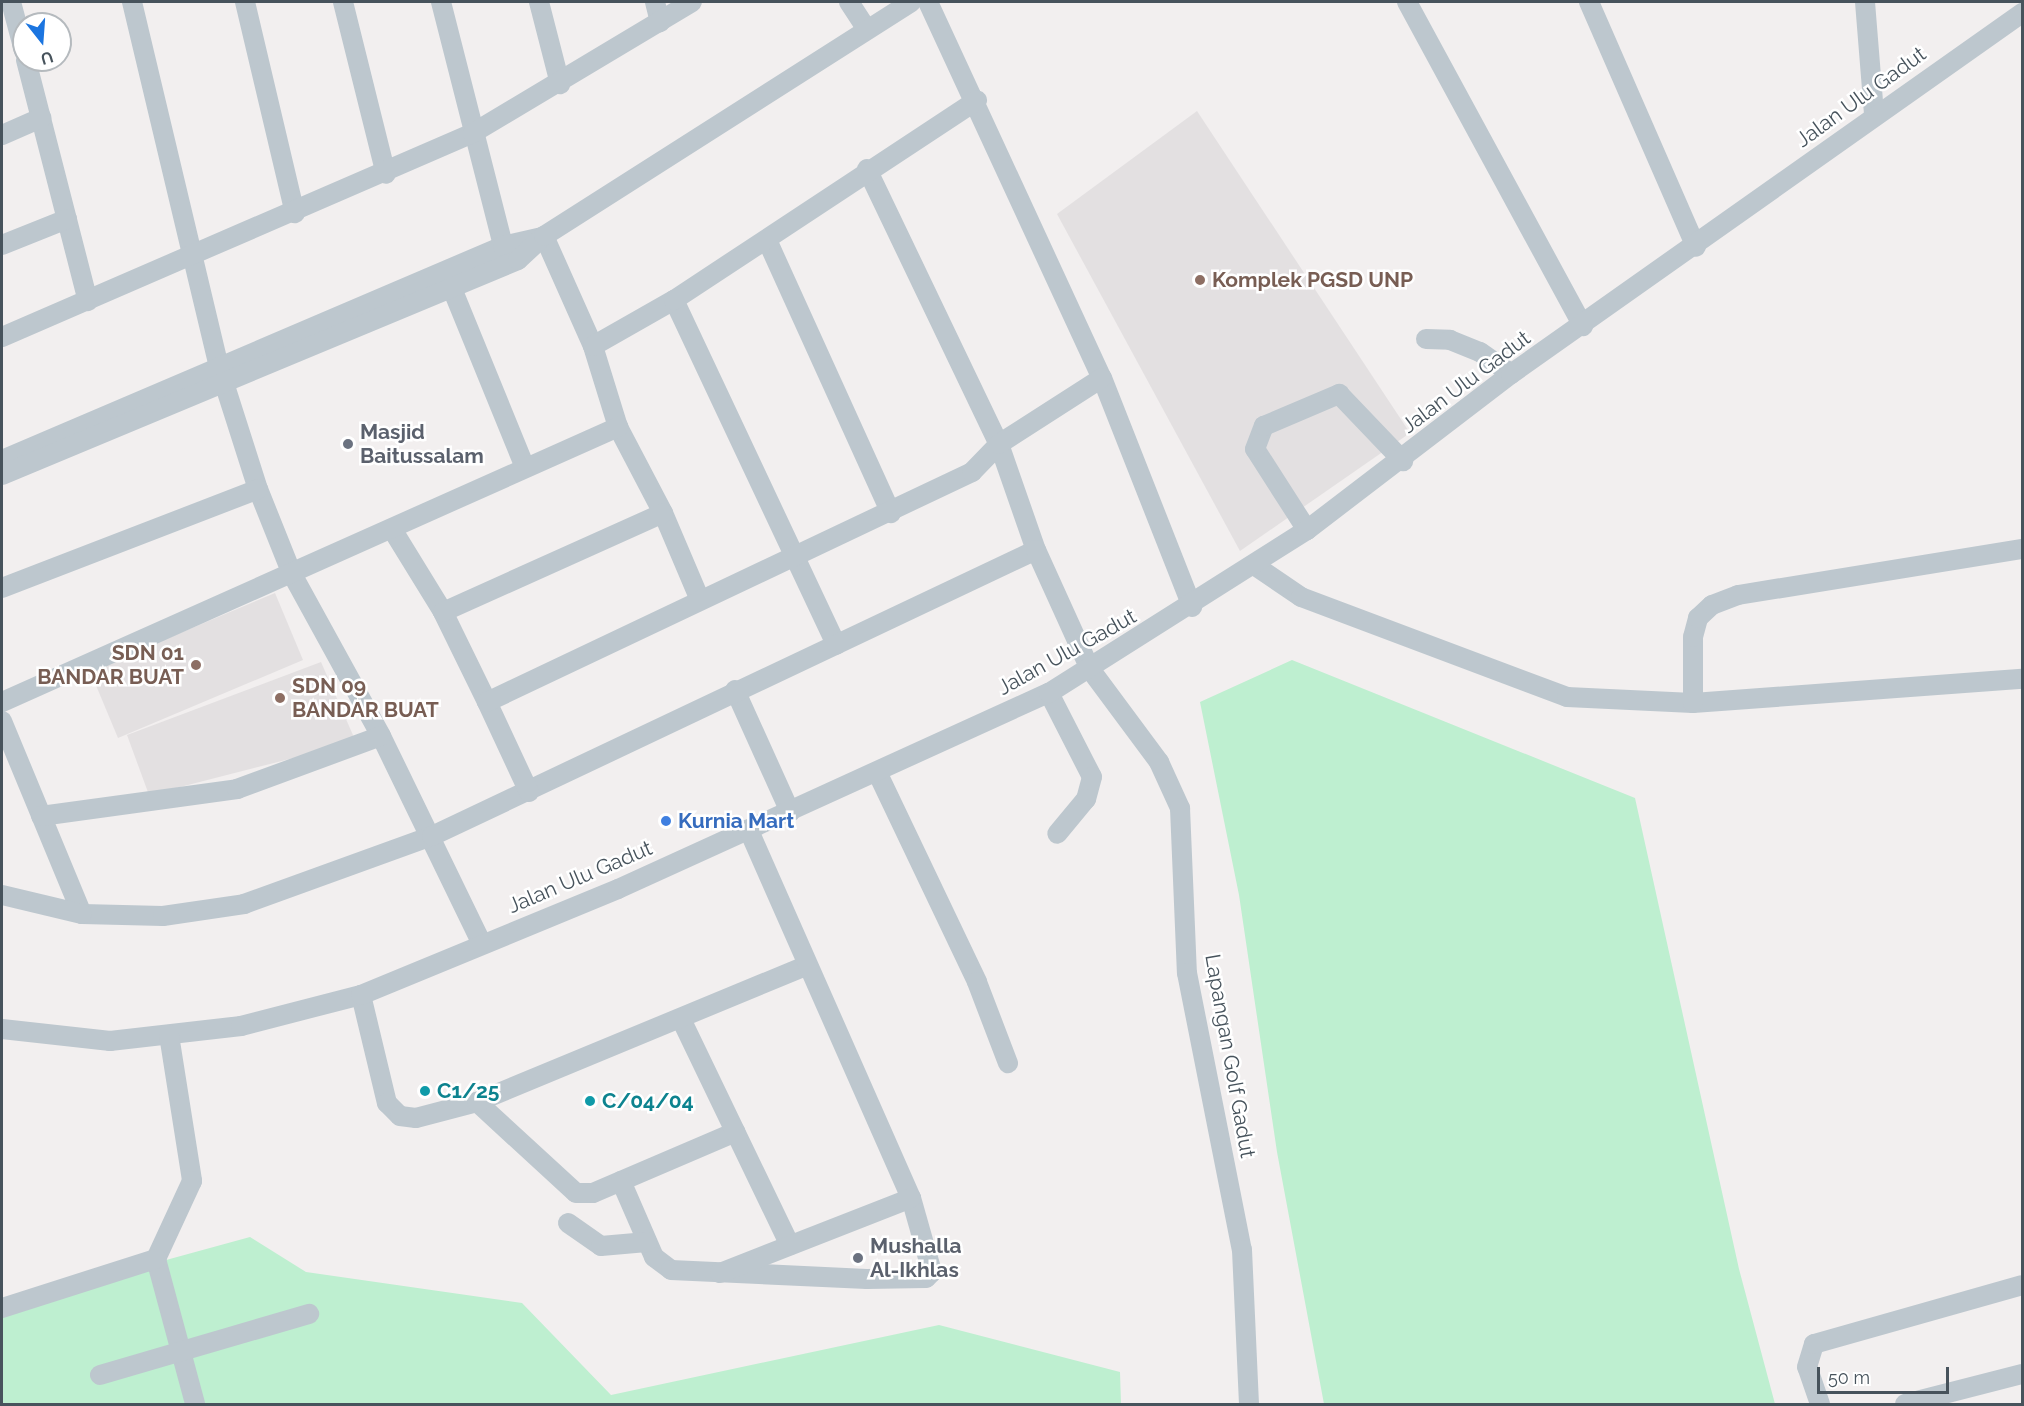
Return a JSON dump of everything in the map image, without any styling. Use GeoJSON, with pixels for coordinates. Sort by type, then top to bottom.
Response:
{"type":"FeatureCollection","features":[{"type":"Feature","properties":{"kind":"street"},"geometry":{"type":"LineString","coordinates":[[132,2],[222,374],[258,489],[292,574],[381,736],[432,836],[482,944]]}},
{"type":"Feature","properties":{"kind":"street"},"geometry":{"type":"LineString","coordinates":[[245,2],[295,213]]}},
{"type":"Feature","properties":{"kind":"street"},"geometry":{"type":"LineString","coordinates":[[342,2],[386,174]]}},
{"type":"Feature","properties":{"kind":"street"},"geometry":{"type":"LineString","coordinates":[[441,2],[503,246]]}},
{"type":"Feature","properties":{"kind":"street"},"geometry":{"type":"LineString","coordinates":[[539,2],[560,84]]}},
{"type":"Feature","properties":{"kind":"street"},"geometry":{"type":"LineString","coordinates":[[655,2],[660,22]]}},
{"type":"Feature","properties":{"kind":"street"},"geometry":{"type":"LineString","coordinates":[[2,337],[195,258],[473,133],[560,84],[692,2]]}},
{"type":"Feature","properties":{"kind":"street"},"geometry":{"type":"LineString","coordinates":[[849,2],[867,30]]}},
{"type":"Feature","properties":{"kind":"street"},"geometry":{"type":"LineString","coordinates":[[2,460],[518,260],[544,236],[911,2]]}},
{"type":"Feature","properties":{"kind":"street"},"geometry":{"type":"LineString","coordinates":[[928,2],[977,100],[1102,378],[1192,608]]}},
{"type":"Feature","properties":{"kind":"street"},"geometry":{"type":"LineString","coordinates":[[1407,2],[1582,327]]}},
{"type":"Feature","properties":{"kind":"street"},"geometry":{"type":"LineString","coordinates":[[1589,2],[1696,247]]}},
{"type":"Feature","properties":{"kind":"street"},"geometry":{"type":"LineString","coordinates":[[1865,2],[1874,115]]}},
{"type":"Feature","properties":{"kind":"street","name":"Jalan Ulu Gadut"},"geometry":{"type":"LineString","coordinates":[[2,1029],[110,1041],[241,1026],[361,995],[878,774],[1049,693],[1192,608],[1307,530],[1403,461],[1511,374],[1696,247],[1874,115],[2022,13]]}},
{"type":"Feature","properties":{"kind":"street"},"geometry":{"type":"LineString","coordinates":[[29,72],[88,301]]}},
{"type":"Feature","properties":{"kind":"street"},"geometry":{"type":"LineString","coordinates":[[593,346],[674,300],[767,240],[867,169],[977,100]]}},
{"type":"Feature","properties":{"kind":"street"},"geometry":{"type":"LineString","coordinates":[[2,135],[41,118]]}},
{"type":"Feature","properties":{"kind":"street","name":"Lapangan Golf Gadut"},"geometry":{"type":"LineString","coordinates":[[867,169],[999,444],[1036,550],[1090,669],[1159,762],[1180,808],[1187,973],[1242,1250],[1249,1404]]}},
{"type":"Feature","properties":{"kind":"street"},"geometry":{"type":"LineString","coordinates":[[2,245],[67,219]]}},
{"type":"Feature","properties":{"kind":"street"},"geometry":{"type":"LineString","coordinates":[[2,475],[503,246],[544,236]]}},
{"type":"Feature","properties":{"kind":"street"},"geometry":{"type":"LineString","coordinates":[[544,236],[593,346],[618,427],[663,513],[700,600]]}},
{"type":"Feature","properties":{"kind":"street"},"geometry":{"type":"LineString","coordinates":[[767,240],[891,513]]}},
{"type":"Feature","properties":{"kind":"street"},"geometry":{"type":"LineString","coordinates":[[451,286],[524,465]]}},
{"type":"Feature","properties":{"kind":"street"},"geometry":{"type":"LineString","coordinates":[[674,300],[836,645]]}},
{"type":"Feature","properties":{"kind":"street"},"geometry":{"type":"LineString","coordinates":[[1426,339],[1450,340],[1480,352],[1511,374]]}},
{"type":"Feature","properties":{"kind":"street"},"geometry":{"type":"LineString","coordinates":[[487,702],[700,600],[891,513],[972,472],[999,444],[1102,378]]}},
{"type":"Feature","properties":{"kind":"street"},"geometry":{"type":"LineString","coordinates":[[1307,530],[1255,448],[1264,426],[1339,394],[1403,461]]}},
{"type":"Feature","properties":{"kind":"street"},"geometry":{"type":"LineString","coordinates":[[2,702],[392,529],[524,465],[618,427]]}},
{"type":"Feature","properties":{"kind":"street"},"geometry":{"type":"LineString","coordinates":[[2,588],[258,489]]}},
{"type":"Feature","properties":{"kind":"street"},"geometry":{"type":"LineString","coordinates":[[442,612],[663,513]]}},
{"type":"Feature","properties":{"kind":"street"},"geometry":{"type":"LineString","coordinates":[[392,529],[442,612],[529,792]]}},
{"type":"Feature","properties":{"kind":"street"},"geometry":{"type":"LineString","coordinates":[[1693,703],[1693,638],[1698,618],[1712,605],[1738,595],[2022,549]]}},
{"type":"Feature","properties":{"kind":"street"},"geometry":{"type":"LineString","coordinates":[[2,895],[81,914],[163,916],[244,904],[432,836],[529,792],[735,690],[1036,550]]}},
{"type":"Feature","properties":{"kind":"street"},"geometry":{"type":"LineString","coordinates":[[1254,564],[1301,597],[1499,676],[1567,697],[1693,703],[2022,679]]}},
{"type":"Feature","properties":{"kind":"street"},"geometry":{"type":"LineString","coordinates":[[735,690],[790,812]]}},
{"type":"Feature","properties":{"kind":"street"},"geometry":{"type":"LineString","coordinates":[[1049,693],[1092,777],[1086,799],[1058,834]]}},
{"type":"Feature","properties":{"kind":"street"},"geometry":{"type":"LineString","coordinates":[[2,721],[81,914]]}},
{"type":"Feature","properties":{"kind":"street"},"geometry":{"type":"LineString","coordinates":[[41,816],[237,789],[381,736]]}},
{"type":"Feature","properties":{"kind":"street"},"geometry":{"type":"LineString","coordinates":[[878,774],[977,982],[1008,1063]]}},
{"type":"Feature","properties":{"kind":"street"},"geometry":{"type":"LineString","coordinates":[[621,1181],[647,1242],[661,1265],[712,1276],[926,1278],[932,1262],[911,1198],[805,966],[748,829]]}},
{"type":"Feature","properties":{"kind":"street"},"geometry":{"type":"LineString","coordinates":[[361,995],[387,1103],[400,1116],[416,1118],[477,1102],[805,966]]}},
{"type":"Feature","properties":{"kind":"street"},"geometry":{"type":"LineString","coordinates":[[681,1019],[790,1245]]}},
{"type":"Feature","properties":{"kind":"street"},"geometry":{"type":"LineString","coordinates":[[169,1035],[192,1181],[156,1259],[177,1349],[195,1404]]}},
{"type":"Feature","properties":{"kind":"street"},"geometry":{"type":"LineString","coordinates":[[477,1102],[566,1187],[593,1193],[735,1132]]}},
{"type":"Feature","properties":{"kind":"street"},"geometry":{"type":"LineString","coordinates":[[712,1276],[911,1198]]}},
{"type":"Feature","properties":{"kind":"street"},"geometry":{"type":"LineString","coordinates":[[568,1223],[602,1246],[647,1242]]}},
{"type":"Feature","properties":{"kind":"street"},"geometry":{"type":"LineString","coordinates":[[2,1308],[156,1259]]}},
{"type":"Feature","properties":{"kind":"street"},"geometry":{"type":"LineString","coordinates":[[1820,1404],[1807,1367],[1814,1344],[2022,1285]]}},
{"type":"Feature","properties":{"kind":"street"},"geometry":{"type":"LineString","coordinates":[[100,1375],[177,1349],[309,1314]]}},
{"type":"Feature","properties":{"kind":"street"},"geometry":{"type":"LineString","coordinates":[[1905,1404],[1934,1401],[2022,1374]]}},
{"type":"Feature","properties":{"kind":"shaded area","name":"Komplek PGSD UNP"},"geometry":{"type":"Polygon","coordinates":[[[1197,111],[1410,433],[1240,551],[1057,214],[1197,111]]]}},
{"type":"Feature","properties":{"kind":"shaded area","name":"SDN 01 BANDAR BUAT"},"geometry":{"type":"Polygon","coordinates":[[[275,593],[303,660],[118,738],[90,671],[275,593]]]}},
{"type":"Feature","properties":{"kind":"shaded area","name":"SDN 09 BANDAR BUAT"},"geometry":{"type":"Polygon","coordinates":[[[321,662],[356,742],[149,795],[127,735],[321,662]]]}},
{"type":"Feature","properties":{"kind":"green space"},"geometry":{"type":"Polygon","coordinates":[[[1292,660],[1635,798],[1739,1269],[1775,1404],[1324,1404],[1277,1152],[1239,895],[1200,702],[1292,660]]]}},
{"type":"Feature","properties":{"kind":"green space"},"geometry":{"type":"Polygon","coordinates":[[[250,1237],[306,1272],[522,1303],[611,1395],[939,1325],[1120,1372],[1121,1404],[2,1404],[2,1305],[250,1237]]]}},
{"type":"Feature","properties":{"kind":"place","name":"Komplek PGSD UNP"},"geometry":{"type":"Point","coordinates":[1200,280]}},
{"type":"Feature","properties":{"kind":"place","name":"Masjid Baitussalam"},"geometry":{"type":"Point","coordinates":[348,444]}},
{"type":"Feature","properties":{"kind":"place","name":"SDN 01 BANDAR BUAT"},"geometry":{"type":"Point","coordinates":[196,665]}},
{"type":"Feature","properties":{"kind":"place","name":"SDN 09 BANDAR BUAT"},"geometry":{"type":"Point","coordinates":[280,698]}},
{"type":"Feature","properties":{"kind":"place","name":"Kurnia Mart"},"geometry":{"type":"Point","coordinates":[666,821]}},
{"type":"Feature","properties":{"kind":"place","name":"C1/25"},"geometry":{"type":"Point","coordinates":[425,1091]}},
{"type":"Feature","properties":{"kind":"place","name":"C/04/04"},"geometry":{"type":"Point","coordinates":[590,1101]}},
{"type":"Feature","properties":{"kind":"place","name":"Mushalla Al-Ikhlas"},"geometry":{"type":"Point","coordinates":[858,1258]}}]}
